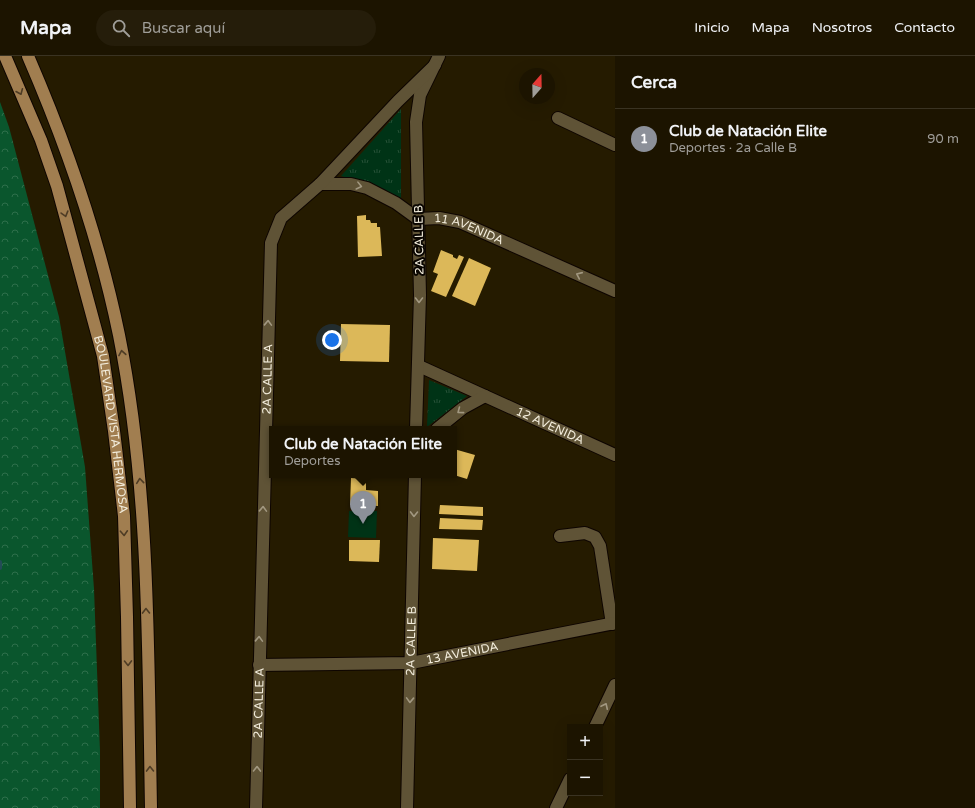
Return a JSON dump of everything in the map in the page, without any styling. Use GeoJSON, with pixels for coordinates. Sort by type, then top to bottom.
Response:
{"type":"FeatureCollection","features":[{"type":"Feature","properties":{"kind":"main road","name":"BOULEVARD VISTA HERMOSA"},"geometry":{"type":"LineString","coordinates":[[5,56],[40,140],[57,186],[103,356],[124,516],[130,808]]}},
{"type":"Feature","properties":{"kind":"main road","name":"BOULEVARD VISTA HERMOSA"},"geometry":{"type":"LineString","coordinates":[[28,56],[55,119],[94,232],[118,333],[125,372],[137,452],[145,543],[151,808]]}},
{"type":"Feature","properties":{"kind":"street","name":"2A CALLE A"},"geometry":{"type":"LineString","coordinates":[[256,808],[271,243],[281,218],[320,184],[437,60]]}},
{"type":"Feature","properties":{"kind":"street","name":"2A CALLE B"},"geometry":{"type":"LineString","coordinates":[[416,426],[419,366],[416,122],[420,95],[437,60]]}},
{"type":"Feature","properties":{"kind":"street"},"geometry":{"type":"LineString","coordinates":[[558,118],[615,145]]}},
{"type":"Feature","properties":{"kind":"street","name":"11 AVENIDA"},"geometry":{"type":"LineString","coordinates":[[320,184],[351,184],[367,188],[396,203],[418,219],[439,218],[460,222],[615,291]]}},
{"type":"Feature","properties":{"kind":"street","name":"12 AVENIDA"},"geometry":{"type":"LineString","coordinates":[[419,366],[615,455]]}},
{"type":"Feature","properties":{"kind":"street"},"geometry":{"type":"LineString","coordinates":[[440,426],[464,408],[485,396]]}},
{"type":"Feature","properties":{"kind":"street","name":"2A CALLE B"},"geometry":{"type":"LineString","coordinates":[[407,808],[415,478]]}},
{"type":"Feature","properties":{"kind":"street"},"geometry":{"type":"LineString","coordinates":[[560,536],[585,533],[595,537],[600,546],[614,624]]}},
{"type":"Feature","properties":{"kind":"street","name":"13 AVENIDA"},"geometry":{"type":"LineString","coordinates":[[259,665],[410,663],[614,624]]}},
{"type":"Feature","properties":{"kind":"street"},"geometry":{"type":"LineString","coordinates":[[596,724],[615,684]]}},
{"type":"Feature","properties":{"kind":"street"},"geometry":{"type":"LineString","coordinates":[[556,808],[567,785]]}},
{"type":"Feature","properties":{"kind":"green space"},"geometry":{"type":"Polygon","coordinates":[[[0,102],[9,127],[59,317],[85,467],[94,589],[100,751],[100,808],[0,808],[0,102]]]}},
{"type":"Feature","properties":{"kind":"green space"},"geometry":{"type":"Polygon","coordinates":[[[401,109],[401,201],[370,184],[341,176],[401,109]]]}},
{"type":"Feature","properties":{"kind":"green space"},"geometry":{"type":"Polygon","coordinates":[[[429,380],[467,396],[428,426],[427,426],[429,380]]]}},
{"type":"Feature","properties":{"kind":"green space"},"geometry":{"type":"Polygon","coordinates":[[[349,511],[377,511],[376,538],[348,537],[349,511]]]}},
{"type":"Feature","properties":{"kind":"building"},"geometry":{"type":"Polygon","coordinates":[[[366,215],[366,220],[370,220],[371,223],[377,223],[377,227],[380,227],[382,256],[358,257],[357,216],[366,215]]]}},
{"type":"Feature","properties":{"kind":"building"},"geometry":{"type":"Polygon","coordinates":[[[441,250],[453,255],[453,257],[457,259],[459,255],[464,257],[446,297],[431,291],[438,274],[433,272],[441,250]]]}},
{"type":"Feature","properties":{"kind":"building"},"geometry":{"type":"Polygon","coordinates":[[[469,258],[491,268],[475,306],[452,296],[469,258]]]}},
{"type":"Feature","properties":{"kind":"building"},"geometry":{"type":"Polygon","coordinates":[[[341,324],[390,325],[389,362],[340,361],[341,324]]]}},
{"type":"Feature","properties":{"kind":"building"},"geometry":{"type":"Polygon","coordinates":[[[457,450],[475,455],[467,479],[457,476],[457,450]]]}},
{"type":"Feature","properties":{"kind":"building"},"geometry":{"type":"Polygon","coordinates":[[[351,478],[366,479],[366,490],[378,491],[378,506],[350,505],[351,478]]]}},
{"type":"Feature","properties":{"kind":"building"},"geometry":{"type":"Polygon","coordinates":[[[440,505],[483,507],[483,516],[439,514],[440,505]]]}},
{"type":"Feature","properties":{"kind":"building"},"geometry":{"type":"Polygon","coordinates":[[[440,518],[483,520],[482,530],[439,529],[440,518]]]}},
{"type":"Feature","properties":{"kind":"building"},"geometry":{"type":"Polygon","coordinates":[[[433,538],[479,540],[477,571],[432,569],[433,538]]]}},
{"type":"Feature","properties":{"kind":"building"},"geometry":{"type":"Polygon","coordinates":[[[349,540],[380,540],[379,562],[349,561],[349,540]]]}},
{"type":"Feature","properties":{"kind":"waterway"},"geometry":{"type":"LineString","coordinates":[[0,562],[0,568]]}},
{"type":"Feature","properties":{"kind":"place","name":"Club de Natación Elite"},"geometry":{"type":"Point","coordinates":[363,524]}}]}
